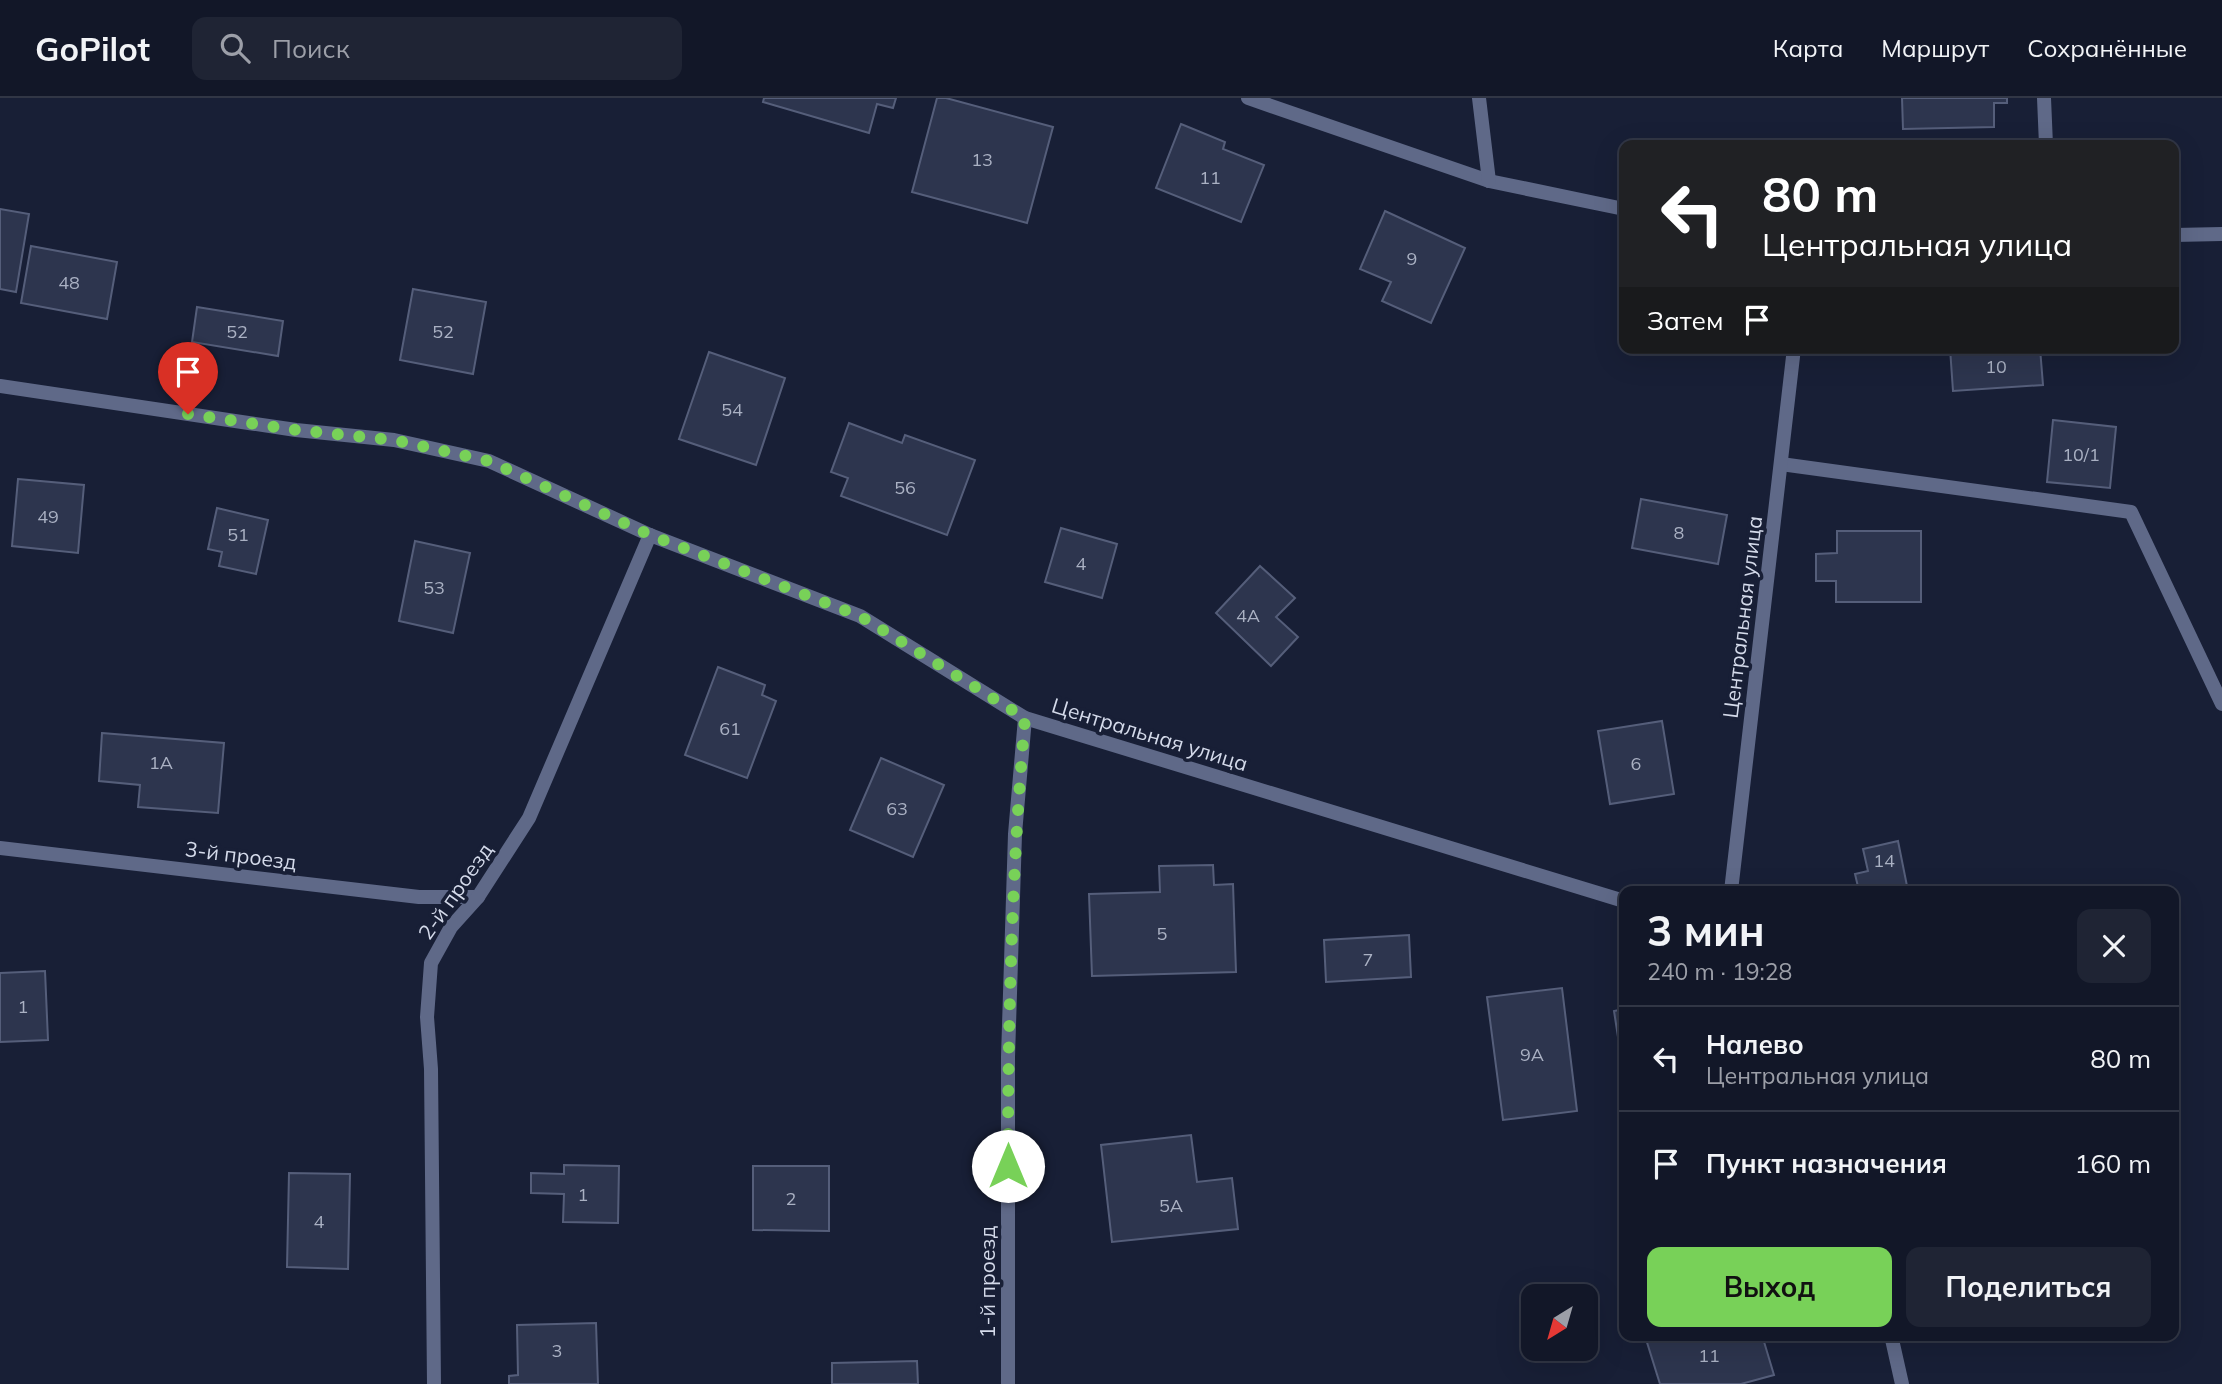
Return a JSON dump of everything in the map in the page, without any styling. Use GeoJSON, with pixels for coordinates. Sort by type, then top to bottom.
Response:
{"type":"FeatureCollection","features":[{"type":"Feature","properties":{"kind":"street"},"geometry":{"type":"LineString","coordinates":[[1248,98],[1489,181],[1619,208]]}},
{"type":"Feature","properties":{"kind":"street"},"geometry":{"type":"LineString","coordinates":[[1479,98],[1489,181]]}},
{"type":"Feature","properties":{"kind":"street"},"geometry":{"type":"LineString","coordinates":[[2044,98],[2046,140]]}},
{"type":"Feature","properties":{"kind":"street"},"geometry":{"type":"LineString","coordinates":[[2179,234],[2222,234]]}},
{"type":"Feature","properties":{"kind":"street","name":"Центральная улица"},"geometry":{"type":"LineString","coordinates":[[1732,886],[1793,354]]}},
{"type":"Feature","properties":{"kind":"street","name":"Центральная улица"},"geometry":{"type":"LineString","coordinates":[[0,386],[296,430],[394,440],[489,461],[650,535],[860,616],[1025,718],[1619,899]]}},
{"type":"Feature","properties":{"kind":"street"},"geometry":{"type":"LineString","coordinates":[[1781,464],[2131,512],[2222,704]]}},
{"type":"Feature","properties":{"kind":"street","name":"2-й проезд"},"geometry":{"type":"LineString","coordinates":[[434,1384],[431,1069],[427,1017],[431,963],[451,927],[478,897],[529,818],[650,535]]}},
{"type":"Feature","properties":{"kind":"street","name":"1-й проезд"},"geometry":{"type":"LineString","coordinates":[[1008,1384],[1008,1057],[1015,834],[1025,718]]}},
{"type":"Feature","properties":{"kind":"street","name":"3-й проезд"},"geometry":{"type":"LineString","coordinates":[[0,848],[419,897],[478,897]]}},
{"type":"Feature","properties":{"kind":"street"},"geometry":{"type":"LineString","coordinates":[[1893,1341],[1902,1384]]}},
{"type":"Feature","properties":{"kind":"building"},"geometry":{"type":"Polygon","coordinates":[[[764,98],[896,98],[893,108],[877,104],[869,133],[763,102],[764,98]]]}},
{"type":"Feature","properties":{"kind":"building"},"geometry":{"type":"Polygon","coordinates":[[[937,98],[946,98],[1053,127],[1027,223],[912,192],[937,98]]]}},
{"type":"Feature","properties":{"kind":"building"},"geometry":{"type":"Polygon","coordinates":[[[1902,98],[2007,98],[2007,103],[1994,103],[1994,127],[1903,129],[1902,98]]]}},
{"type":"Feature","properties":{"kind":"building"},"geometry":{"type":"Polygon","coordinates":[[[1181,124],[1225,142],[1223,149],[1264,165],[1241,222],[1156,188],[1181,124]]]}},
{"type":"Feature","properties":{"kind":"building"},"geometry":{"type":"Polygon","coordinates":[[[0,209],[29,214],[16,292],[0,289],[0,209]]]}},
{"type":"Feature","properties":{"kind":"building"},"geometry":{"type":"Polygon","coordinates":[[[1385,211],[1465,248],[1431,323],[1382,301],[1391,282],[1360,269],[1385,211]]]}},
{"type":"Feature","properties":{"kind":"building"},"geometry":{"type":"Polygon","coordinates":[[[31,246],[117,262],[107,319],[21,303],[31,246]]]}},
{"type":"Feature","properties":{"kind":"building"},"geometry":{"type":"Polygon","coordinates":[[[413,289],[486,302],[473,374],[400,360],[413,289]]]}},
{"type":"Feature","properties":{"kind":"building"},"geometry":{"type":"Polygon","coordinates":[[[197,307],[283,321],[278,356],[192,342],[197,307]]]}},
{"type":"Feature","properties":{"kind":"building"},"geometry":{"type":"Polygon","coordinates":[[[709,352],[785,378],[756,465],[679,439],[709,352]]]}},
{"type":"Feature","properties":{"kind":"building"},"geometry":{"type":"Polygon","coordinates":[[[1950,354],[2040,354],[2043,385],[1953,391],[1950,354]]]}},
{"type":"Feature","properties":{"kind":"building"},"geometry":{"type":"Polygon","coordinates":[[[2053,420],[2116,427],[2110,488],[2047,482],[2053,420]]]}},
{"type":"Feature","properties":{"kind":"building"},"geometry":{"type":"Polygon","coordinates":[[[849,423],[902,443],[905,435],[975,460],[947,535],[841,496],[848,478],[831,472],[849,423]]]}},
{"type":"Feature","properties":{"kind":"building"},"geometry":{"type":"Polygon","coordinates":[[[18,479],[84,485],[78,553],[12,546],[18,479]]]}},
{"type":"Feature","properties":{"kind":"building"},"geometry":{"type":"Polygon","coordinates":[[[1641,499],[1727,515],[1718,564],[1632,548],[1641,499]]]}},
{"type":"Feature","properties":{"kind":"building"},"geometry":{"type":"Polygon","coordinates":[[[217,508],[268,520],[256,574],[219,566],[222,552],[208,549],[217,508]]]}},
{"type":"Feature","properties":{"kind":"building"},"geometry":{"type":"Polygon","coordinates":[[[1061,528],[1117,544],[1102,598],[1045,582],[1061,528]]]}},
{"type":"Feature","properties":{"kind":"building"},"geometry":{"type":"Polygon","coordinates":[[[1837,531],[1921,531],[1921,602],[1836,602],[1836,581],[1816,581],[1816,554],[1837,553],[1837,531]]]}},
{"type":"Feature","properties":{"kind":"building"},"geometry":{"type":"Polygon","coordinates":[[[415,541],[470,553],[453,633],[399,621],[415,541]]]}},
{"type":"Feature","properties":{"kind":"building"},"geometry":{"type":"Polygon","coordinates":[[[1260,566],[1295,598],[1276,617],[1298,637],[1271,666],[1216,613],[1260,566]]]}},
{"type":"Feature","properties":{"kind":"building"},"geometry":{"type":"Polygon","coordinates":[[[718,667],[765,685],[762,695],[776,701],[747,778],[685,755],[718,667]]]}},
{"type":"Feature","properties":{"kind":"building"},"geometry":{"type":"Polygon","coordinates":[[[1662,721],[1674,794],[1610,804],[1598,731],[1662,721]]]}},
{"type":"Feature","properties":{"kind":"building"},"geometry":{"type":"Polygon","coordinates":[[[102,733],[224,743],[218,813],[138,807],[140,785],[99,781],[102,733]]]}},
{"type":"Feature","properties":{"kind":"building"},"geometry":{"type":"Polygon","coordinates":[[[881,758],[944,785],[913,857],[850,830],[881,758]]]}},
{"type":"Feature","properties":{"kind":"building"},"geometry":{"type":"Polygon","coordinates":[[[1898,841],[1907,886],[1858,886],[1855,874],[1868,871],[1863,849],[1898,841]]]}},
{"type":"Feature","properties":{"kind":"building"},"geometry":{"type":"Polygon","coordinates":[[[1213,865],[1214,885],[1233,884],[1236,972],[1092,976],[1089,894],[1160,892],[1159,866],[1213,865]]]}},
{"type":"Feature","properties":{"kind":"building"},"geometry":{"type":"Polygon","coordinates":[[[1409,935],[1411,977],[1326,982],[1324,940],[1409,935]]]}},
{"type":"Feature","properties":{"kind":"building"},"geometry":{"type":"Polygon","coordinates":[[[45,971],[48,1040],[0,1042],[0,973],[45,971]]]}},
{"type":"Feature","properties":{"kind":"building"},"geometry":{"type":"Polygon","coordinates":[[[1562,988],[1577,1111],[1503,1120],[1487,997],[1562,988]]]}},
{"type":"Feature","properties":{"kind":"building"},"geometry":{"type":"Polygon","coordinates":[[[1619,1010],[1619,1044],[1614,1011],[1619,1010]]]}},
{"type":"Feature","properties":{"kind":"building"},"geometry":{"type":"Polygon","coordinates":[[[1191,1135],[1197,1182],[1232,1178],[1238,1229],[1112,1242],[1101,1145],[1191,1135]]]}},
{"type":"Feature","properties":{"kind":"building"},"geometry":{"type":"Polygon","coordinates":[[[564,1165],[619,1166],[618,1223],[563,1222],[564,1194],[531,1193],[531,1173],[564,1174],[564,1165]]]}},
{"type":"Feature","properties":{"kind":"building"},"geometry":{"type":"Polygon","coordinates":[[[753,1166],[829,1166],[829,1231],[753,1230],[753,1166]]]}},
{"type":"Feature","properties":{"kind":"building"},"geometry":{"type":"Polygon","coordinates":[[[289,1173],[350,1174],[348,1269],[287,1267],[289,1173]]]}},
{"type":"Feature","properties":{"kind":"building"},"geometry":{"type":"Polygon","coordinates":[[[596,1323],[598,1384],[509,1384],[509,1376],[518,1375],[517,1325],[596,1323]]]}},
{"type":"Feature","properties":{"kind":"building"},"geometry":{"type":"Polygon","coordinates":[[[1647,1341],[1764,1341],[1774,1375],[1741,1384],[1660,1384],[1647,1341]]]}},
{"type":"Feature","properties":{"kind":"building"},"geometry":{"type":"Polygon","coordinates":[[[917,1361],[918,1384],[832,1384],[832,1363],[917,1361]]]}},
{"type":"Feature","properties":{"kind":"route"},"geometry":{"type":"LineString","coordinates":[[188,414],[296,430],[394,440],[489,461],[650,535],[860,616],[1025,718],[1015,834],[1008,1057],[1008,1166]]}}]}
